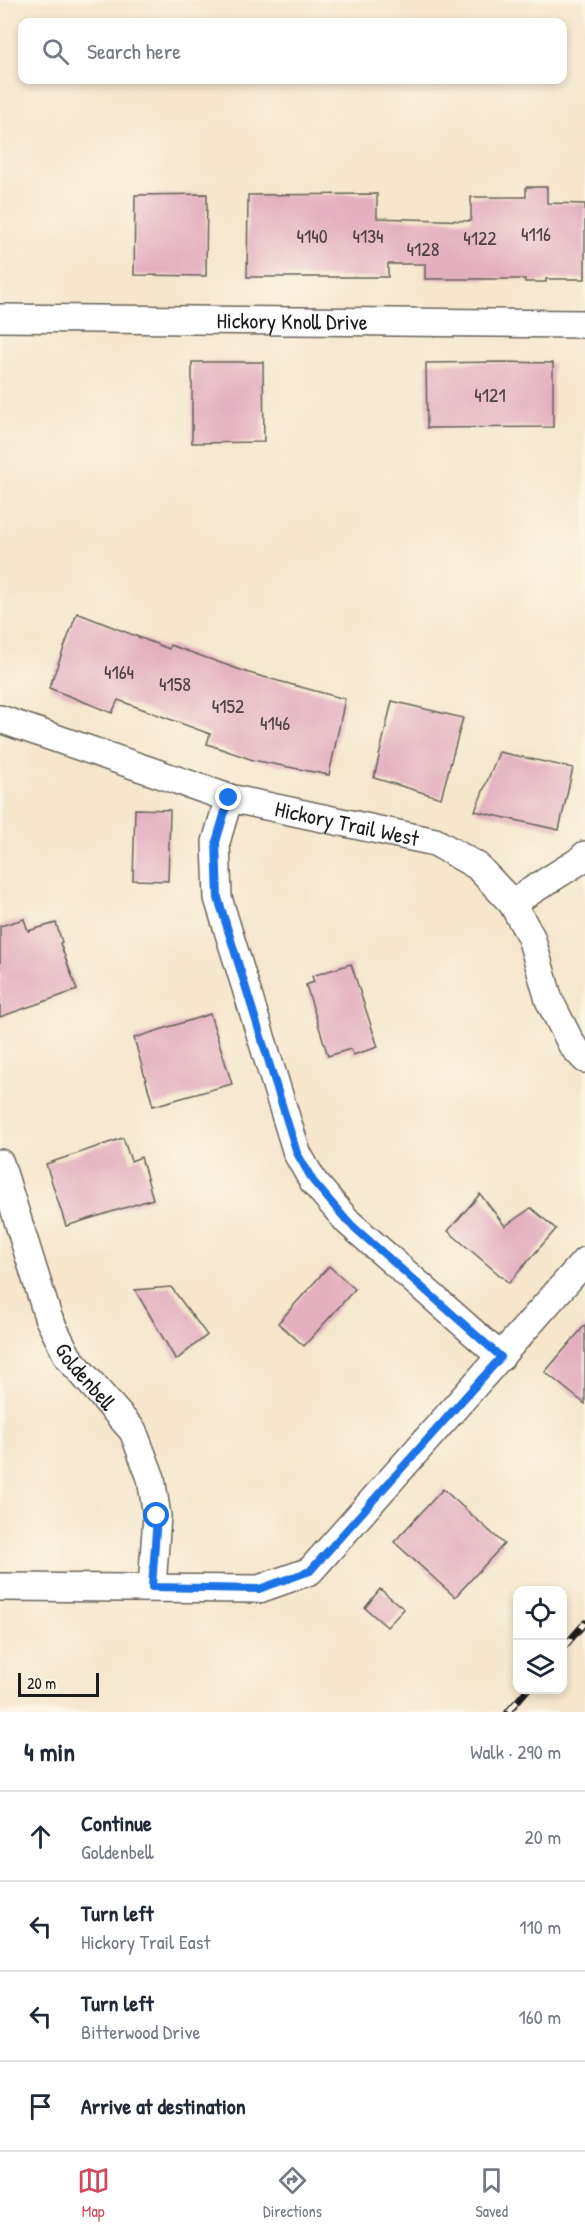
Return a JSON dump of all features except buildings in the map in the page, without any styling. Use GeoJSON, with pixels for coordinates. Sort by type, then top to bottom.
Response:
{"type":"FeatureCollection","features":[{"type":"Feature","properties":{"kind":"street","name":"Hickory Knoll Drive"},"geometry":{"type":"LineString","coordinates":[[0,318],[585,324]]}},
{"type":"Feature","properties":{"kind":"street","name":"Hickory Trail West"},"geometry":{"type":"LineString","coordinates":[[0,719],[229,798],[435,842],[477,866],[512,903],[531,937],[549,999],[572,1045],[585,1059]]}},
{"type":"Feature","properties":{"kind":"street"},"geometry":{"type":"LineString","coordinates":[[229,798],[216,842],[218,898],[297,1153],[313,1181],[348,1222],[501,1357]]}},
{"type":"Feature","properties":{"kind":"street"},"geometry":{"type":"LineString","coordinates":[[512,903],[585,855]]}},
{"type":"Feature","properties":{"kind":"street","name":"Goldenbell"},"geometry":{"type":"LineString","coordinates":[[0,1163],[48,1317],[68,1357],[133,1431],[152,1478],[157,1516],[152,1587]]}},
{"type":"Feature","properties":{"kind":"street"},"geometry":{"type":"LineString","coordinates":[[0,1587],[259,1589],[310,1571],[585,1261]]}},
{"type":"Feature","properties":{"kind":"railway"},"geometry":{"type":"LineString","coordinates":[[567,1643],[585,1623]]}},
{"type":"Feature","properties":{"kind":"railway"},"geometry":{"type":"LineString","coordinates":[[508,1712],[524,1694]]}},
{"type":"Feature","properties":{"kind":"route"},"geometry":{"type":"LineString","coordinates":[[157,1516],[152,1587],[259,1589],[310,1571],[501,1357],[348,1222],[313,1181],[297,1153],[218,898],[216,842],[229,798]]}}]}
